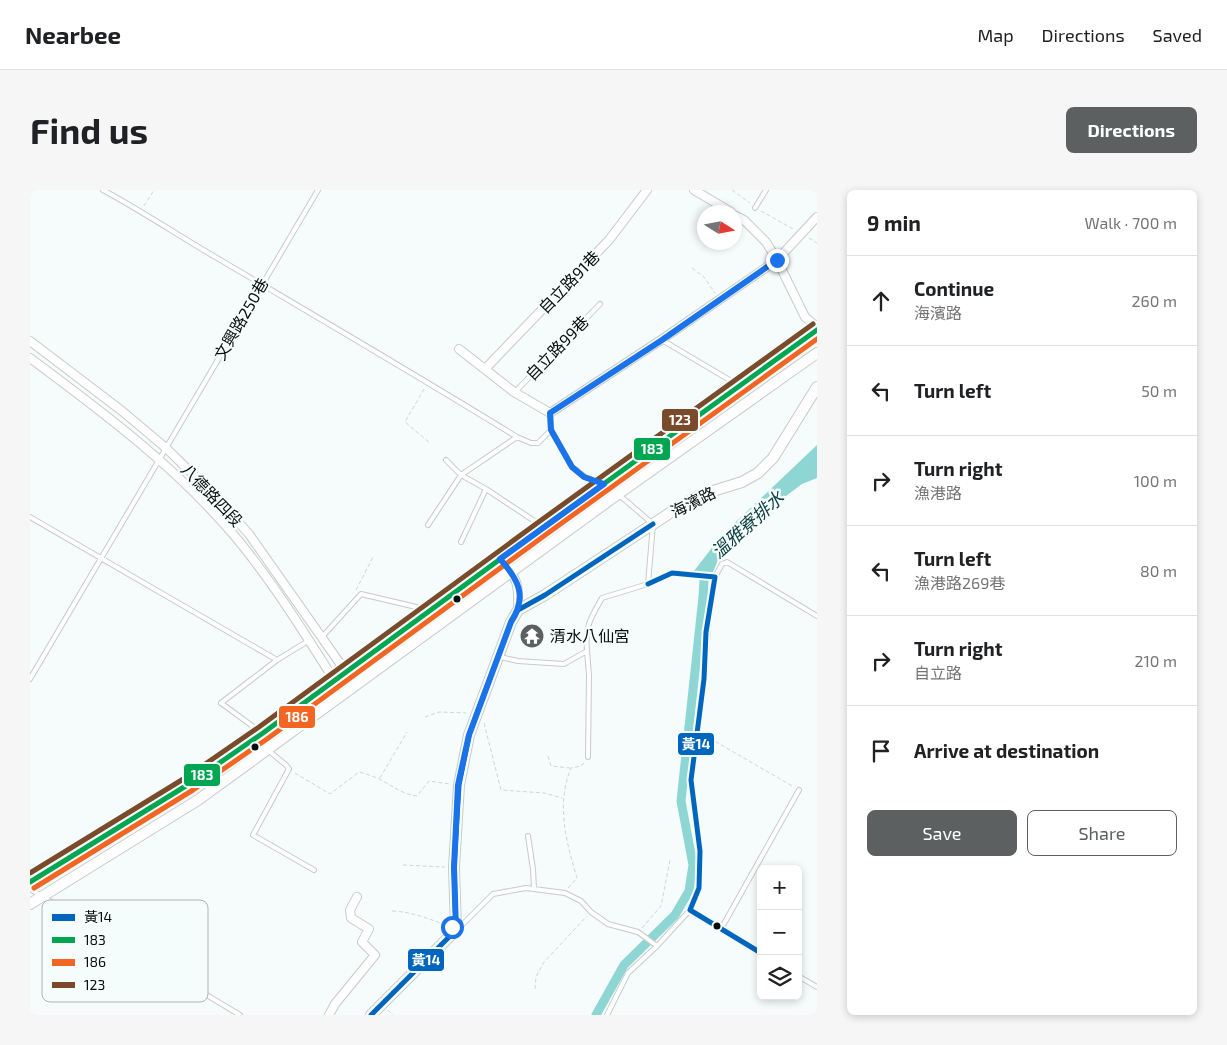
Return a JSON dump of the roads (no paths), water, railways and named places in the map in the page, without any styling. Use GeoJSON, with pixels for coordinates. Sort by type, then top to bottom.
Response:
{"type":"FeatureCollection","features":[{"type":"Feature","properties":{"kind":"street","name":"自立路91巷"},"geometry":{"type":"LineString","coordinates":[[485,369],[609,240],[647,190]]}},
{"type":"Feature","properties":{"kind":"street"},"geometry":{"type":"LineString","coordinates":[[694,190],[719,205]]}},
{"type":"Feature","properties":{"kind":"street"},"geometry":{"type":"LineString","coordinates":[[459,349],[514,392],[550,413],[662,340],[777,260],[817,218]]}},
{"type":"Feature","properties":{"kind":"street"},"geometry":{"type":"LineString","coordinates":[[30,882],[189,784],[263,733],[817,329],[805,317],[766,242],[742,219]]}},
{"type":"Feature","properties":{"kind":"street","name":"八德路四段"},"geometry":{"type":"LineString","coordinates":[[30,341],[122,411],[192,473],[249,534],[354,686]]}},
{"type":"Feature","properties":{"kind":"street"},"geometry":{"type":"LineString","coordinates":[[30,904],[198,800],[618,494],[817,353]]}},
{"type":"Feature","properties":{"kind":"street","name":"八德路四段"},"geometry":{"type":"LineString","coordinates":[[30,358],[107,415],[184,483],[238,541],[279,597],[343,694]]}},
{"type":"Feature","properties":{"kind":"street","name":"海濱路"},"geometry":{"type":"LineString","coordinates":[[518,610],[545,595],[700,495],[742,482],[758,473],[773,458],[817,387]]}},
{"type":"Feature","properties":{"kind":"street"},"geometry":{"type":"LineString","coordinates":[[184,483],[192,473]]}},
{"type":"Feature","properties":{"kind":"street"},"geometry":{"type":"LineString","coordinates":[[372,1015],[456,930],[454,867],[458,785],[469,735],[511,622],[518,610],[519,587],[512,572],[500,559]]}},
{"type":"Feature","properties":{"kind":"street"},"geometry":{"type":"LineString","coordinates":[[329,1015],[335,1004],[375,955],[362,942],[369,929],[351,918],[350,910],[357,897]]}},
{"type":"Feature","properties":{"kind":"lane"},"geometry":{"type":"LineString","coordinates":[[103,190],[428,382],[517,437],[531,443],[538,443],[551,430]]}},
{"type":"Feature","properties":{"kind":"lane","name":"文興路250巷"},"geometry":{"type":"LineString","coordinates":[[30,679],[318,190]]}},
{"type":"Feature","properties":{"kind":"lane"},"geometry":{"type":"LineString","coordinates":[[755,208],[766,190]]}},
{"type":"Feature","properties":{"kind":"lane","name":"自立路99巷"},"geometry":{"type":"LineString","coordinates":[[514,392],[600,304]]}},
{"type":"Feature","properties":{"kind":"lane"},"geometry":{"type":"LineString","coordinates":[[662,340],[740,386]]}},
{"type":"Feature","properties":{"kind":"lane"},"geometry":{"type":"LineString","coordinates":[[550,413],[551,430],[572,467],[584,477],[604,484],[653,524],[648,584]]}},
{"type":"Feature","properties":{"kind":"lane"},"geometry":{"type":"LineString","coordinates":[[428,526],[461,475],[517,437]]}},
{"type":"Feature","properties":{"kind":"lane"},"geometry":{"type":"LineString","coordinates":[[446,460],[461,475],[544,527]]}},
{"type":"Feature","properties":{"kind":"lane"},"geometry":{"type":"LineString","coordinates":[[461,542],[486,489]]}},
{"type":"Feature","properties":{"kind":"lane"},"geometry":{"type":"LineString","coordinates":[[30,517],[277,660]]}},
{"type":"Feature","properties":{"kind":"lane"},"geometry":{"type":"LineString","coordinates":[[607,1015],[628,973],[690,910],[699,888],[700,851],[691,780],[704,679],[706,632],[715,577],[722,564],[727,562],[817,616]]}},
{"type":"Feature","properties":{"kind":"lane"},"geometry":{"type":"LineString","coordinates":[[588,757],[589,675],[585,634],[591,617],[602,598],[648,584],[672,573],[715,577]]}},
{"type":"Feature","properties":{"kind":"lane"},"geometry":{"type":"LineString","coordinates":[[322,638],[360,594],[432,610]]}},
{"type":"Feature","properties":{"kind":"lane"},"geometry":{"type":"LineString","coordinates":[[263,733],[221,703],[277,660],[308,641]]}},
{"type":"Feature","properties":{"kind":"lane"},"geometry":{"type":"LineString","coordinates":[[499,657],[518,662],[564,664],[587,651]]}},
{"type":"Feature","properties":{"kind":"lane"},"geometry":{"type":"LineString","coordinates":[[267,750],[289,769],[253,836],[314,870]]}},
{"type":"Feature","properties":{"kind":"lane"},"geometry":{"type":"LineString","coordinates":[[721,929],[799,790]]}},
{"type":"Feature","properties":{"kind":"lane"},"geometry":{"type":"LineString","coordinates":[[528,836],[534,889]]}},
{"type":"Feature","properties":{"kind":"lane"},"geometry":{"type":"LineString","coordinates":[[456,930],[493,894],[526,888],[564,893],[581,901],[591,912],[608,924],[638,932],[656,944]]}},
{"type":"Feature","properties":{"kind":"lane"},"geometry":{"type":"LineString","coordinates":[[30,890],[47,900]]}},
{"type":"Feature","properties":{"kind":"lane"},"geometry":{"type":"LineString","coordinates":[[690,910],[757,951]]}},
{"type":"Feature","properties":{"kind":"lane"},"geometry":{"type":"LineString","coordinates":[[802,978],[817,987]]}},
{"type":"Feature","properties":{"kind":"lane"},"geometry":{"type":"LineString","coordinates":[[208,996],[240,1015]]}},
{"type":"Feature","properties":{"kind":"water"},"geometry":{"type":"Polygon","coordinates":[[[817,445],[817,478],[802,484],[786,496],[729,545],[720,555],[713,572],[694,571],[721,536],[817,445]]]}},
{"type":"Feature","properties":{"kind":"waterway","name":"溫雅寮排水"},"geometry":{"type":"LineString","coordinates":[[596,1015],[624,965],[675,915],[689,891],[693,865],[681,801],[705,565],[708,562]]}},
{"type":"Feature","properties":{"kind":"place","name":"清水八仙宮"},"geometry":{"type":"Point","coordinates":[532,636]}}]}
